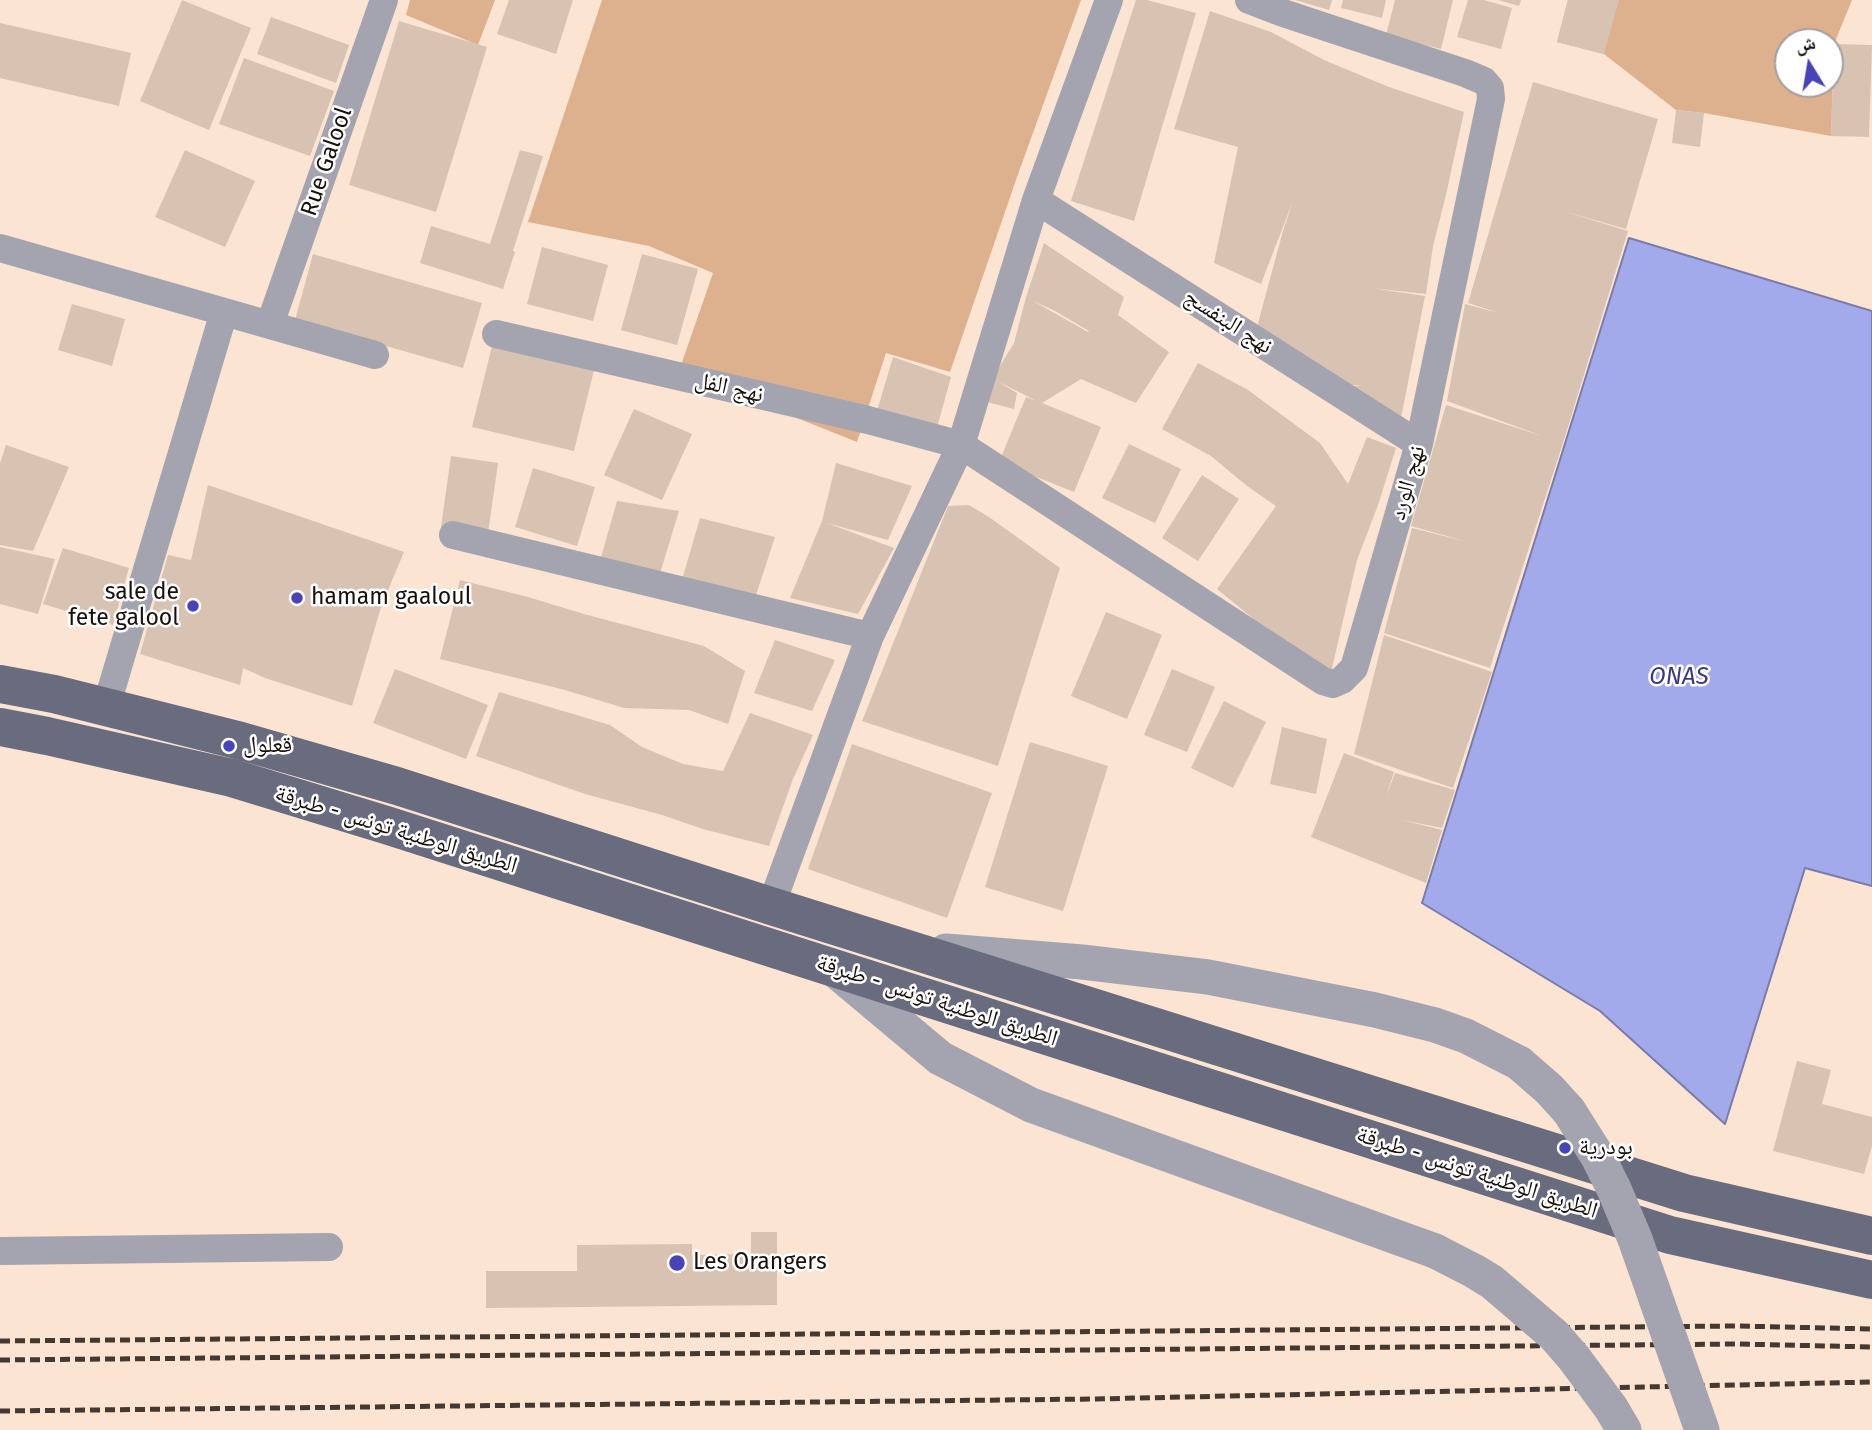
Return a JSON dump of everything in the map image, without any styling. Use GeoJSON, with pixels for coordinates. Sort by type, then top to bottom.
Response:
{"type":"FeatureCollection","features":[{"type":"Feature","properties":{"kind":"main road","name":"الطريق الوطنية تونس - طبرقة"},"geometry":{"type":"LineString","coordinates":[[0,684],[54,694],[240,741],[397,786],[1684,1193],[1872,1236]]}},
{"type":"Feature","properties":{"kind":"main road","name":"الطريق الوطنية تونس - طبرقة"},"geometry":{"type":"LineString","coordinates":[[0,727],[232,778],[1670,1235],[1872,1280]]}},
{"type":"Feature","properties":{"kind":"street","name":"Rue Galool"},"geometry":{"type":"LineString","coordinates":[[270,324],[384,0]]}},
{"type":"Feature","properties":{"kind":"street"},"geometry":{"type":"LineString","coordinates":[[771,906],[870,636],[961,445],[1036,200],[1109,0]]}},
{"type":"Feature","properties":{"kind":"street","name":"نهج الورد"},"geometry":{"type":"LineString","coordinates":[[961,445],[1323,681],[1333,684],[1342,680],[1354,668],[1419,444],[1490,109],[1490,88],[1484,81],[1465,73],[1249,0]]}},
{"type":"Feature","properties":{"kind":"street","name":"نهج البنفسج"},"geometry":{"type":"LineString","coordinates":[[1036,200],[1419,444]]}},
{"type":"Feature","properties":{"kind":"street"},"geometry":{"type":"LineString","coordinates":[[0,248],[375,355]]}},
{"type":"Feature","properties":{"kind":"street"},"geometry":{"type":"LineString","coordinates":[[106,707],[224,312]]}},
{"type":"Feature","properties":{"kind":"street","name":"نهج الفل"},"geometry":{"type":"LineString","coordinates":[[496,334],[869,420],[961,445]]}},
{"type":"Feature","properties":{"kind":"street"},"geometry":{"type":"LineString","coordinates":[[453,535],[870,636]]}},
{"type":"Feature","properties":{"kind":"street"},"geometry":{"type":"LineString","coordinates":[[887,943],[966,954],[1082,962],[1208,977],[1375,1010],[1435,1025],[1466,1036],[1519,1063],[1569,1111],[1598,1157],[1614,1189],[1635,1239],[1702,1430]]}},
{"type":"Feature","properties":{"kind":"street"},"geometry":{"type":"LineString","coordinates":[[832,968],[940,1058],[1031,1105],[1435,1251],[1475,1270],[1553,1335],[1611,1408],[1624,1430]]}},
{"type":"Feature","properties":{"kind":"street"},"geometry":{"type":"LineString","coordinates":[[0,1251],[330,1247]]}},
{"type":"Feature","properties":{"kind":"shaded area"},"geometry":{"type":"Polygon","coordinates":[[[410,0],[495,0],[478,45],[406,15],[410,0]]]}},
{"type":"Feature","properties":{"kind":"shaded area"},"geometry":{"type":"Polygon","coordinates":[[[602,0],[1081,0],[950,372],[886,353],[857,442],[679,371],[713,273],[649,246],[528,222],[602,0]]]}},
{"type":"Feature","properties":{"kind":"shaded area"},"geometry":{"type":"Polygon","coordinates":[[[1568,0],[1852,0],[1841,28],[1774,28],[1774,98],[1832,98],[1831,136],[1676,110],[1604,54],[1557,42],[1568,0]]]}},
{"type":"Feature","properties":{"kind":"water","name":"ONAS"},"geometry":{"type":"Polygon","coordinates":[[[1629,238],[1872,311],[1872,886],[1805,868],[1725,1124],[1600,1011],[1422,903],[1629,238]]]}},
{"type":"Feature","properties":{"kind":"building"},"geometry":{"type":"Polygon","coordinates":[[[182,0],[251,28],[209,130],[140,101],[182,0]]]}},
{"type":"Feature","properties":{"kind":"building"},"geometry":{"type":"Polygon","coordinates":[[[509,0],[573,0],[556,54],[497,34],[509,0]]]}},
{"type":"Feature","properties":{"kind":"building"},"geometry":{"type":"Polygon","coordinates":[[[1136,0],[1147,0],[1196,13],[1134,221],[1071,201],[1136,0]]]}},
{"type":"Feature","properties":{"kind":"building"},"geometry":{"type":"Polygon","coordinates":[[[1295,0],[1332,0],[1329,10],[1295,0]]]}},
{"type":"Feature","properties":{"kind":"building"},"geometry":{"type":"Polygon","coordinates":[[[1343,0],[1386,0],[1382,18],[1341,8],[1343,0]]]}},
{"type":"Feature","properties":{"kind":"building"},"geometry":{"type":"Polygon","coordinates":[[[1395,0],[1453,0],[1441,49],[1386,35],[1395,0]]]}},
{"type":"Feature","properties":{"kind":"building"},"geometry":{"type":"Polygon","coordinates":[[[1468,0],[1484,0],[1512,8],[1501,49],[1457,37],[1468,0]]]}},
{"type":"Feature","properties":{"kind":"building"},"geometry":{"type":"Polygon","coordinates":[[[1498,0],[1521,0],[1519,6],[1498,0]]]}},
{"type":"Feature","properties":{"kind":"building"},"geometry":{"type":"Polygon","coordinates":[[[1568,0],[1619,0],[1604,54],[1557,42],[1568,0]]]}},
{"type":"Feature","properties":{"kind":"building"},"geometry":{"type":"Polygon","coordinates":[[[1210,11],[1271,32],[1324,60],[1389,87],[1464,112],[1433,246],[1426,294],[1371,288],[1425,296],[1400,423],[1344,387],[1364,385],[1330,386],[1254,338],[1293,201],[1261,284],[1214,263],[1238,147],[1174,129],[1210,11]]]}},
{"type":"Feature","properties":{"kind":"building"},"geometry":{"type":"Polygon","coordinates":[[[271,17],[349,45],[336,83],[257,54],[271,17]]]}},
{"type":"Feature","properties":{"kind":"building"},"geometry":{"type":"Polygon","coordinates":[[[399,21],[487,47],[436,212],[349,185],[399,21]]]}},
{"type":"Feature","properties":{"kind":"building"},"geometry":{"type":"Polygon","coordinates":[[[0,23],[131,53],[119,106],[0,78],[0,23]]]}},
{"type":"Feature","properties":{"kind":"building"},"geometry":{"type":"Polygon","coordinates":[[[1844,44],[1872,45],[1869,137],[1831,136],[1832,98],[1844,98],[1844,44]]]}},
{"type":"Feature","properties":{"kind":"building"},"geometry":{"type":"Polygon","coordinates":[[[244,58],[334,91],[310,156],[219,124],[244,58]]]}},
{"type":"Feature","properties":{"kind":"building"},"geometry":{"type":"Polygon","coordinates":[[[1533,82],[1658,119],[1626,229],[1563,211],[1628,231],[1490,668],[1384,633],[1412,528],[1468,542],[1411,526],[1446,405],[1542,436],[1447,401],[1465,304],[1499,313],[1468,303],[1533,82]]]}},
{"type":"Feature","properties":{"kind":"building"},"geometry":{"type":"Polygon","coordinates":[[[1676,110],[1704,113],[1700,147],[1672,143],[1676,110]]]}},
{"type":"Feature","properties":{"kind":"building"},"geometry":{"type":"Polygon","coordinates":[[[185,150],[255,181],[225,247],[155,217],[185,150]]]}},
{"type":"Feature","properties":{"kind":"building"},"geometry":{"type":"Polygon","coordinates":[[[520,150],[543,156],[503,289],[420,263],[431,226],[490,244],[520,150]]]}},
{"type":"Feature","properties":{"kind":"building"},"geometry":{"type":"Polygon","coordinates":[[[1044,243],[1124,297],[1118,315],[1169,352],[1136,403],[1081,379],[1042,403],[1101,427],[1074,492],[999,462],[1026,397],[1037,401],[999,382],[1017,393],[1014,409],[987,402],[992,379],[1014,343],[1044,243]],[[1033,301],[1089,331],[1055,311],[1033,301]]]}},
{"type":"Feature","properties":{"kind":"building"},"geometry":{"type":"Polygon","coordinates":[[[542,247],[608,265],[593,321],[527,304],[542,247]]]}},
{"type":"Feature","properties":{"kind":"building"},"geometry":{"type":"Polygon","coordinates":[[[313,254],[482,303],[463,368],[295,320],[313,254]]]}},
{"type":"Feature","properties":{"kind":"building"},"geometry":{"type":"Polygon","coordinates":[[[642,254],[698,269],[677,345],[621,330],[642,254]]]}},
{"type":"Feature","properties":{"kind":"building"},"geometry":{"type":"Polygon","coordinates":[[[72,304],[125,319],[112,366],[58,350],[72,304]]]}},
{"type":"Feature","properties":{"kind":"building"},"geometry":{"type":"Polygon","coordinates":[[[492,346],[594,370],[574,451],[472,427],[492,346]]]}},
{"type":"Feature","properties":{"kind":"building"},"geometry":{"type":"Polygon","coordinates":[[[893,357],[951,377],[936,431],[877,411],[893,357]]]}},
{"type":"Feature","properties":{"kind":"building"},"geometry":{"type":"Polygon","coordinates":[[[1198,363],[1248,390],[1320,443],[1348,484],[1367,437],[1396,448],[1357,560],[1329,681],[1217,589],[1276,506],[1211,456],[1162,429],[1198,363]]]}},
{"type":"Feature","properties":{"kind":"building"},"geometry":{"type":"Polygon","coordinates":[[[634,409],[692,434],[662,500],[604,475],[634,409]]]}},
{"type":"Feature","properties":{"kind":"building"},"geometry":{"type":"Polygon","coordinates":[[[1129,444],[1181,469],[1155,523],[1102,498],[1129,444]]]}},
{"type":"Feature","properties":{"kind":"building"},"geometry":{"type":"Polygon","coordinates":[[[6,445],[69,467],[33,551],[0,545],[0,463],[6,445]]]}},
{"type":"Feature","properties":{"kind":"building"},"geometry":{"type":"Polygon","coordinates":[[[451,456],[498,463],[488,533],[441,527],[451,456]]]}},
{"type":"Feature","properties":{"kind":"building"},"geometry":{"type":"Polygon","coordinates":[[[836,463],[912,486],[888,540],[827,523],[894,548],[858,614],[790,598],[822,521],[836,463]]]}},
{"type":"Feature","properties":{"kind":"building"},"geometry":{"type":"Polygon","coordinates":[[[533,468],[595,487],[577,546],[515,527],[533,468]]]}},
{"type":"Feature","properties":{"kind":"building"},"geometry":{"type":"Polygon","coordinates":[[[1202,475],[1239,499],[1198,561],[1162,538],[1202,475]]]}},
{"type":"Feature","properties":{"kind":"building","name":"hamam gaaloul"},"geometry":{"type":"Polygon","coordinates":[[[208,485],[404,552],[381,607],[352,706],[265,678],[243,668],[240,685],[140,654],[168,555],[191,560],[208,485]]]}},
{"type":"Feature","properties":{"kind":"building"},"geometry":{"type":"Polygon","coordinates":[[[617,501],[679,511],[657,583],[600,561],[617,501]]]}},
{"type":"Feature","properties":{"kind":"building"},"geometry":{"type":"Polygon","coordinates":[[[969,505],[1060,568],[998,766],[862,721],[948,506],[969,505]]]}},
{"type":"Feature","properties":{"kind":"building"},"geometry":{"type":"Polygon","coordinates":[[[700,518],[775,537],[754,601],[682,580],[700,518]]]}},
{"type":"Feature","properties":{"kind":"building"},"geometry":{"type":"Polygon","coordinates":[[[0,547],[55,559],[38,614],[0,604],[0,547]]]}},
{"type":"Feature","properties":{"kind":"building"},"geometry":{"type":"Polygon","coordinates":[[[63,548],[129,568],[113,625],[43,604],[63,548]]]}},
{"type":"Feature","properties":{"kind":"building"},"geometry":{"type":"Polygon","coordinates":[[[460,580],[704,646],[745,671],[728,724],[689,710],[624,708],[565,690],[440,659],[460,580]]]}},
{"type":"Feature","properties":{"kind":"building"},"geometry":{"type":"Polygon","coordinates":[[[1106,612],[1162,635],[1127,719],[1071,696],[1106,612]]]}},
{"type":"Feature","properties":{"kind":"building"},"geometry":{"type":"Polygon","coordinates":[[[1384,635],[1492,672],[1453,788],[1354,754],[1384,635]]]}},
{"type":"Feature","properties":{"kind":"building"},"geometry":{"type":"Polygon","coordinates":[[[775,640],[835,660],[812,711],[754,693],[775,640]]]}},
{"type":"Feature","properties":{"kind":"building"},"geometry":{"type":"Polygon","coordinates":[[[395,669],[488,705],[466,759],[373,723],[395,669]]]}},
{"type":"Feature","properties":{"kind":"building"},"geometry":{"type":"Polygon","coordinates":[[[1172,669],[1215,687],[1187,752],[1144,735],[1172,669]]]}},
{"type":"Feature","properties":{"kind":"building"},"geometry":{"type":"Polygon","coordinates":[[[499,692],[610,725],[642,747],[683,764],[723,771],[750,713],[813,735],[793,779],[769,846],[585,794],[476,756],[499,692]]]}},
{"type":"Feature","properties":{"kind":"building"},"geometry":{"type":"Polygon","coordinates":[[[1224,701],[1266,722],[1233,788],[1191,768],[1224,701]]]}},
{"type":"Feature","properties":{"kind":"building"},"geometry":{"type":"Polygon","coordinates":[[[1282,727],[1327,739],[1316,794],[1270,784],[1282,727]]]}},
{"type":"Feature","properties":{"kind":"building"},"geometry":{"type":"Polygon","coordinates":[[[1030,742],[1108,766],[1063,911],[985,887],[1030,742]]]}},
{"type":"Feature","properties":{"kind":"building"},"geometry":{"type":"Polygon","coordinates":[[[852,744],[992,793],[947,918],[808,869],[852,744]]]}},
{"type":"Feature","properties":{"kind":"building"},"geometry":{"type":"Polygon","coordinates":[[[1344,753],[1394,772],[1386,797],[1395,773],[1455,790],[1442,828],[1402,820],[1442,830],[1426,883],[1311,837],[1344,753]]]}},
{"type":"Feature","properties":{"kind":"building"},"geometry":{"type":"Polygon","coordinates":[[[1797,1061],[1831,1070],[1822,1104],[1872,1117],[1872,1146],[1864,1174],[1773,1151],[1797,1061]]]}},
{"type":"Feature","properties":{"kind":"building","name":"Les Orangers"},"geometry":{"type":"Polygon","coordinates":[[[751,1232],[777,1232],[777,1305],[486,1308],[486,1271],[577,1271],[577,1245],[692,1244],[692,1255],[751,1254],[751,1232]]]}},
{"type":"Feature","properties":{"kind":"railway"},"geometry":{"type":"LineString","coordinates":[[0,1341],[1737,1326],[1872,1329]]}},
{"type":"Feature","properties":{"kind":"railway"},"geometry":{"type":"LineString","coordinates":[[0,1360],[1738,1344],[1872,1347]]}},
{"type":"Feature","properties":{"kind":"railway"},"geometry":{"type":"LineString","coordinates":[[0,1411],[1093,1399],[1872,1382]]}},
{"type":"Feature","properties":{"kind":"place","name":"hamam gaaloul"},"geometry":{"type":"Point","coordinates":[297,598]}},
{"type":"Feature","properties":{"kind":"place","name":"sale de fete galool"},"geometry":{"type":"Point","coordinates":[193,606]}},
{"type":"Feature","properties":{"kind":"place","name":"قعلول"},"geometry":{"type":"Point","coordinates":[229,746]}},
{"type":"Feature","properties":{"kind":"place","name":"بودرية"},"geometry":{"type":"Point","coordinates":[1565,1148]}},
{"type":"Feature","properties":{"kind":"place","name":"Les Orangers"},"geometry":{"type":"Point","coordinates":[677,1263]}}]}
